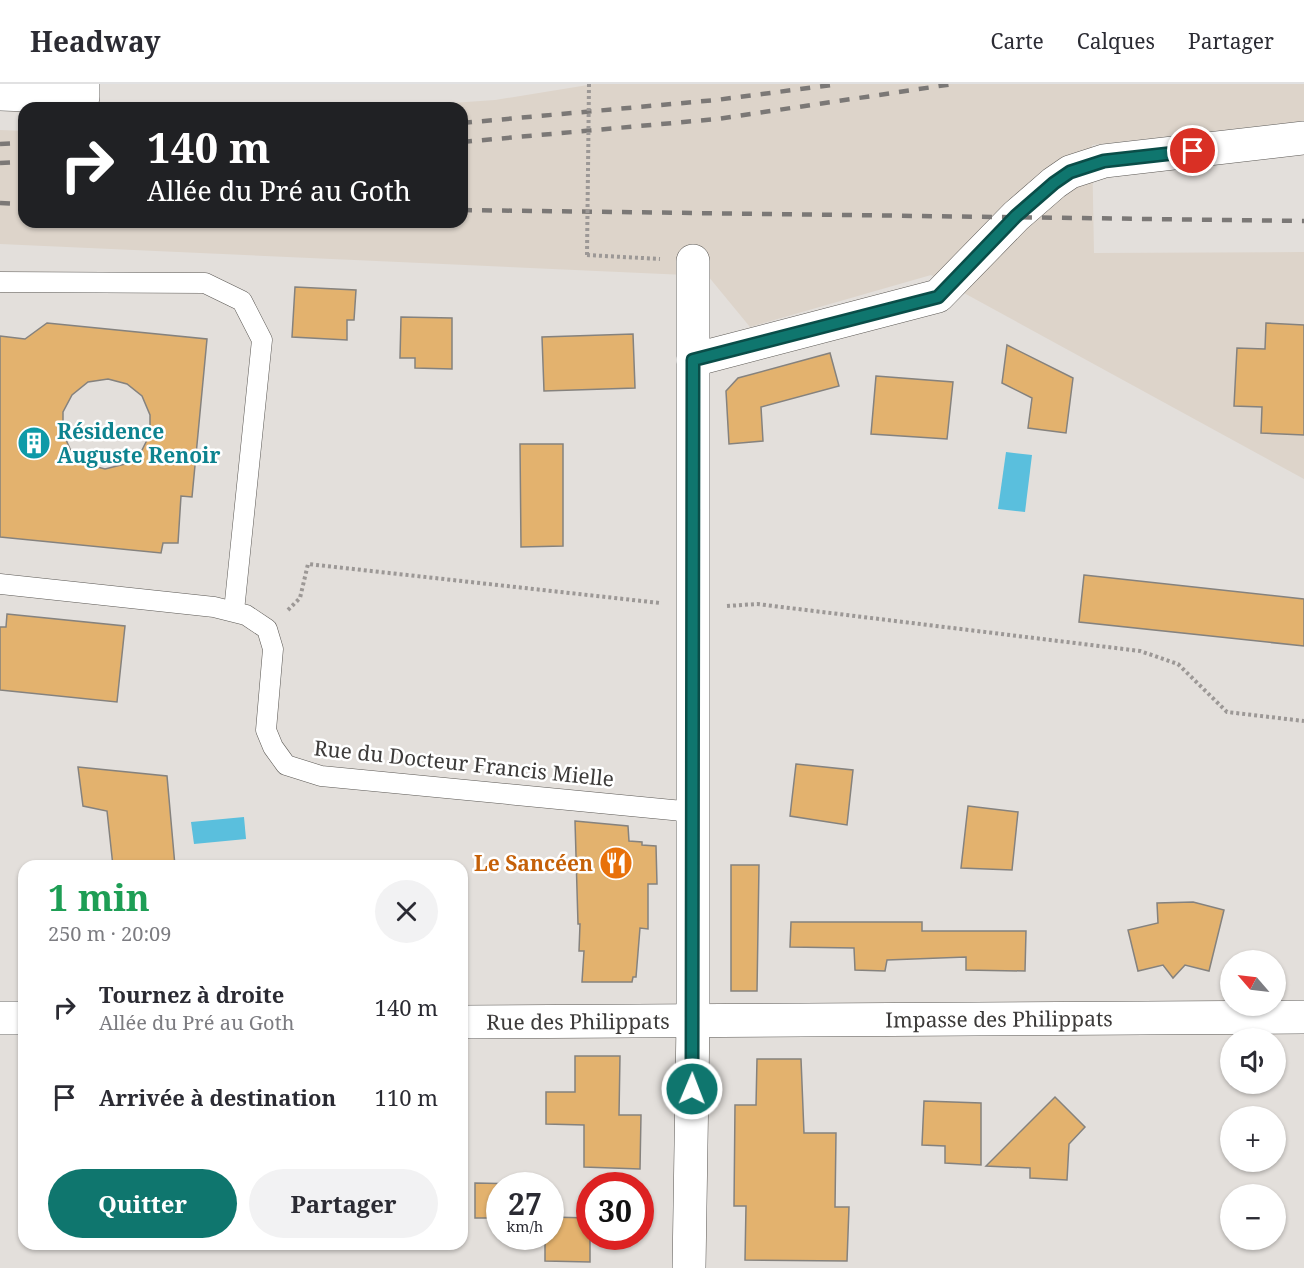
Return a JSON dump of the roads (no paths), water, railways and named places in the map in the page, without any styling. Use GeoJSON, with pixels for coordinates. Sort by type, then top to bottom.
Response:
{"type":"FeatureCollection","features":[{"type":"Feature","properties":{"kind":"street"},"geometry":{"type":"LineString","coordinates":[[0,94],[83,96],[84,84]]}},
{"type":"Feature","properties":{"kind":"street"},"geometry":{"type":"LineString","coordinates":[[693,360],[938,297],[1016,216],[1054,183],[1070,172],[1083,167],[1104,161],[1304,138]]}},
{"type":"Feature","properties":{"kind":"street"},"geometry":{"type":"LineString","coordinates":[[678,260],[693,360],[693,1022],[689,1268]]}},
{"type":"Feature","properties":{"kind":"street","name":"Impasse des Philippats"},"geometry":{"type":"LineString","coordinates":[[693,1022],[1304,1017]]}},
{"type":"Feature","properties":{"kind":"street"},"geometry":{"type":"LineString","coordinates":[[0,1018],[18,1018]]}},
{"type":"Feature","properties":{"kind":"street","name":"Rue des Philippats"},"geometry":{"type":"LineString","coordinates":[[468,1023],[693,1022]]}},
{"type":"Feature","properties":{"kind":"lane"},"geometry":{"type":"LineString","coordinates":[[0,282],[205,283],[242,301],[262,340],[234,611],[0,584]]}},
{"type":"Feature","properties":{"kind":"lane","name":"Rue du Docteur Francis Mielle"},"geometry":{"type":"LineString","coordinates":[[234,611],[246,615],[267,629],[273,649],[266,730],[273,747],[286,765],[321,776],[693,812]]}},
{"type":"Feature","properties":{"kind":"water"},"geometry":{"type":"Polygon","coordinates":[[[1006,452],[1032,455],[1025,512],[998,509],[1006,452]]]}},
{"type":"Feature","properties":{"kind":"water"},"geometry":{"type":"Polygon","coordinates":[[[244,817],[246,839],[194,844],[191,822],[244,817]]]}},
{"type":"Feature","properties":{"kind":"railway"},"geometry":{"type":"LineString","coordinates":[[468,122],[716,100],[839,84]]}},
{"type":"Feature","properties":{"kind":"railway"},"geometry":{"type":"LineString","coordinates":[[468,141],[717,119],[953,84]]}},
{"type":"Feature","properties":{"kind":"railway"},"geometry":{"type":"LineString","coordinates":[[0,144],[18,143]]}},
{"type":"Feature","properties":{"kind":"railway"},"geometry":{"type":"LineString","coordinates":[[0,163],[18,162]]}},
{"type":"Feature","properties":{"kind":"railway"},"geometry":{"type":"LineString","coordinates":[[0,203],[18,204]]}},
{"type":"Feature","properties":{"kind":"railway"},"geometry":{"type":"LineString","coordinates":[[468,210],[1304,221]]}},
{"type":"Feature","properties":{"kind":"place","name":"Résidence Auguste Renoir"},"geometry":{"type":"Point","coordinates":[34,443]}},
{"type":"Feature","properties":{"kind":"place","name":"Le Sancéen"},"geometry":{"type":"Point","coordinates":[616,863]}}]}
